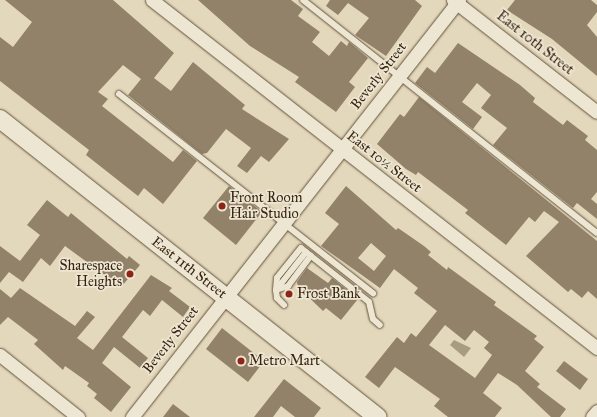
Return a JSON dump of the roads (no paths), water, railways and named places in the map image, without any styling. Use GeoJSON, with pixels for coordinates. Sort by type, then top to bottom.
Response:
{"type":"FeatureCollection","features":[{"type":"Feature","properties":{"kind":"main road","name":"East 11th Street"},"geometry":{"type":"LineString","coordinates":[[0,119],[225,298],[378,417]]}},
{"type":"Feature","properties":{"kind":"street","name":"East 10½ Street"},"geometry":{"type":"LineString","coordinates":[[152,0],[597,348]]}},
{"type":"Feature","properties":{"kind":"street","name":"Beverly Street"},"geometry":{"type":"LineString","coordinates":[[132,417],[400,77],[456,1]]}},
{"type":"Feature","properties":{"kind":"street","name":"East 10th Street"},"geometry":{"type":"LineString","coordinates":[[456,1],[597,112]]}},
{"type":"Feature","properties":{"kind":"street"},"geometry":{"type":"LineString","coordinates":[[0,355],[78,417]]}},
{"type":"Feature","properties":{"kind":"street"},"geometry":{"type":"LineString","coordinates":[[592,417],[597,411]]}},
{"type":"Feature","properties":{"kind":"lane"},"geometry":{"type":"LineString","coordinates":[[303,0],[597,232]]}},
{"type":"Feature","properties":{"kind":"lane"},"geometry":{"type":"LineString","coordinates":[[119,94],[373,293]]}},
{"type":"Feature","properties":{"kind":"lane"},"geometry":{"type":"LineString","coordinates":[[284,305],[277,298],[277,278],[301,248],[369,302],[373,319],[380,325]]}},
{"type":"Feature","properties":{"kind":"lane"},"geometry":{"type":"LineString","coordinates":[[276,290],[288,286],[309,254]]}},
{"type":"Feature","properties":{"kind":"place","name":"Front Room Hair Studio"},"geometry":{"type":"Point","coordinates":[222,206]}},
{"type":"Feature","properties":{"kind":"place","name":"Sharespace Heights"},"geometry":{"type":"Point","coordinates":[130,274]}},
{"type":"Feature","properties":{"kind":"place","name":"Frost Bank"},"geometry":{"type":"Point","coordinates":[289,294]}},
{"type":"Feature","properties":{"kind":"place","name":"Metro Mart"},"geometry":{"type":"Point","coordinates":[241,361]}}]}
